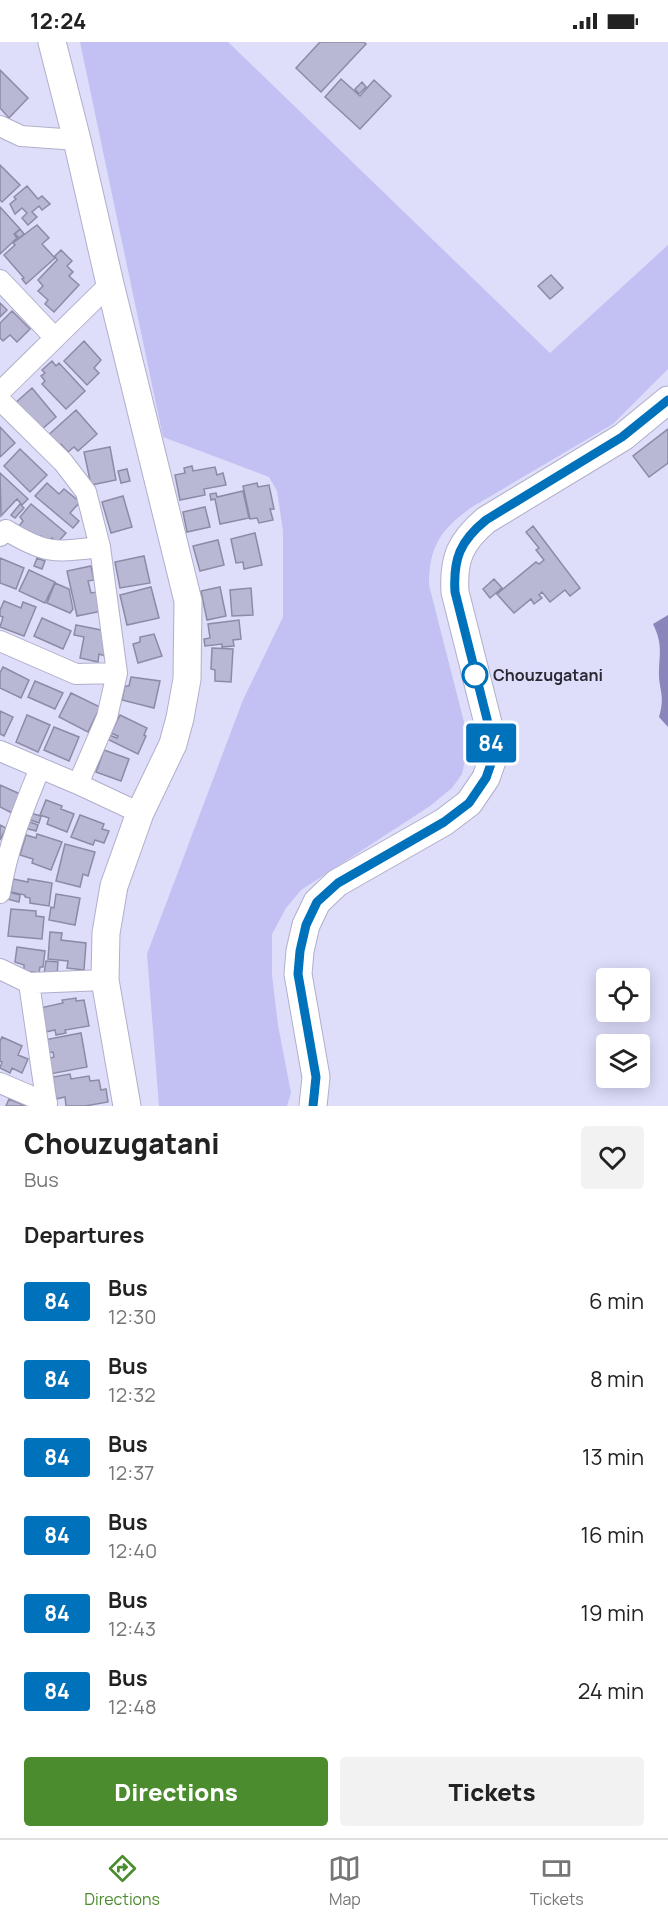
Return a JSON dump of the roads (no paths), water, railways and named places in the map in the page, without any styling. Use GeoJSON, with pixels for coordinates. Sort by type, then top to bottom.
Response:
{"type":"FeatureCollection","features":[{"type":"Feature","properties":{"kind":"street"},"geometry":{"type":"LineString","coordinates":[[52,42],[188,601],[187,679],[180,718],[173,744],[140,813],[114,886],[106,933],[105,980],[127,1106]]}},
{"type":"Feature","properties":{"kind":"street"},"geometry":{"type":"LineString","coordinates":[[0,126],[21,136],[77,140]]}},
{"type":"Feature","properties":{"kind":"street"},"geometry":{"type":"LineString","coordinates":[[0,280],[55,338]]}},
{"type":"Feature","properties":{"kind":"street"},"geometry":{"type":"LineString","coordinates":[[0,392],[110,284]]}},
{"type":"Feature","properties":{"kind":"street"},"geometry":{"type":"LineString","coordinates":[[0,400],[63,462],[86,492],[100,547],[117,673],[107,717],[78,784]]}},
{"type":"Feature","properties":{"kind":"street"},"geometry":{"type":"LineString","coordinates":[[313,1106],[316,1077],[298,974],[306,925],[317,902],[338,883],[444,822],[469,803],[486,778],[493,758],[488,723],[455,592],[454,574],[461,548],[473,531],[486,520],[622,437],[668,400]]}},
{"type":"Feature","properties":{"kind":"street"},"geometry":{"type":"LineString","coordinates":[[0,536],[6,530],[31,545],[56,552],[100,547]]}},
{"type":"Feature","properties":{"kind":"street"},"geometry":{"type":"LineString","coordinates":[[0,641],[76,674],[117,673]]}},
{"type":"Feature","properties":{"kind":"street"},"geometry":{"type":"LineString","coordinates":[[0,751],[140,813]]}},
{"type":"Feature","properties":{"kind":"street"},"geometry":{"type":"LineString","coordinates":[[0,893],[2,863],[40,768]]}},
{"type":"Feature","properties":{"kind":"street"},"geometry":{"type":"LineString","coordinates":[[0,969],[28,983],[105,980]]}},
{"type":"Feature","properties":{"kind":"street"},"geometry":{"type":"LineString","coordinates":[[28,983],[47,1105]]}},
{"type":"Feature","properties":{"kind":"street"},"geometry":{"type":"LineString","coordinates":[[0,1083],[47,1105]]}},
{"type":"Feature","properties":{"kind":"place","name":"Chouzugatani"},"geometry":{"type":"Point","coordinates":[475,675]}}]}
